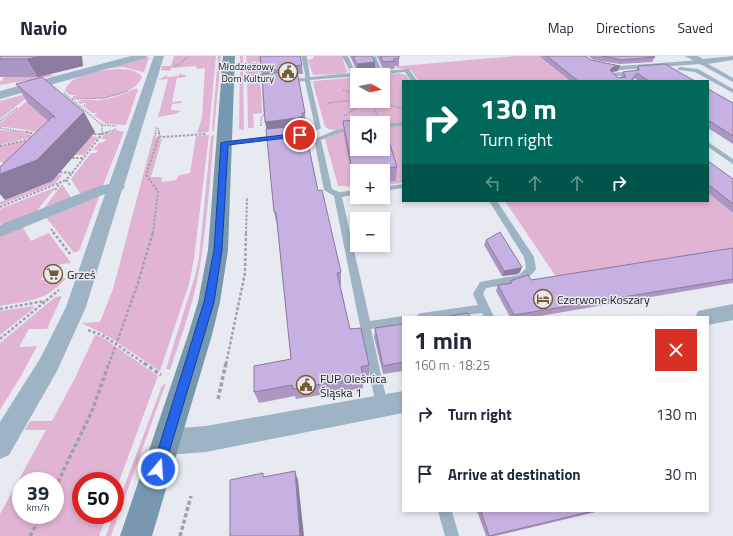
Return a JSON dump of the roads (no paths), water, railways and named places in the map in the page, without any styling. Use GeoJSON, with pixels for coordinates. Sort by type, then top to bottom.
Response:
{"type":"FeatureCollection","features":[{"type":"Feature","properties":{"kind":"main road"},"geometry":{"type":"LineString","coordinates":[[136,536],[200,335],[215,272],[218,250],[229,56]]}},
{"type":"Feature","properties":{"kind":"street"},"geometry":{"type":"LineString","coordinates":[[0,95],[142,56]]}},
{"type":"Feature","properties":{"kind":"street"},"geometry":{"type":"LineString","coordinates":[[0,446],[49,364],[76,307],[117,187],[159,56]]}},
{"type":"Feature","properties":{"kind":"street"},"geometry":{"type":"LineString","coordinates":[[690,56],[701,62],[733,57]]}},
{"type":"Feature","properties":{"kind":"street"},"geometry":{"type":"LineString","coordinates":[[0,231],[105,189],[117,187]]}},
{"type":"Feature","properties":{"kind":"street"},"geometry":{"type":"LineString","coordinates":[[709,316],[733,312]]}},
{"type":"Feature","properties":{"kind":"street"},"geometry":{"type":"LineString","coordinates":[[166,442],[206,439],[393,404]]}},
{"type":"Feature","properties":{"kind":"lane"},"geometry":{"type":"LineString","coordinates":[[224,143],[300,135],[318,128],[307,79],[308,74],[304,56]]}},
{"type":"Feature","properties":{"kind":"lane"},"geometry":{"type":"LineString","coordinates":[[345,56],[351,68]]}},
{"type":"Feature","properties":{"kind":"lane"},"geometry":{"type":"LineString","coordinates":[[373,56],[379,68]]}},
{"type":"Feature","properties":{"kind":"lane"},"geometry":{"type":"LineString","coordinates":[[581,56],[591,62],[620,68],[701,62],[733,80]]}},
{"type":"Feature","properties":{"kind":"lane"},"geometry":{"type":"LineString","coordinates":[[619,80],[612,75],[685,69],[696,70],[733,91]]}},
{"type":"Feature","properties":{"kind":"lane"},"geometry":{"type":"LineString","coordinates":[[390,72],[407,70],[413,80]]}},
{"type":"Feature","properties":{"kind":"lane"},"geometry":{"type":"LineString","coordinates":[[277,81],[350,75]]}},
{"type":"Feature","properties":{"kind":"lane"},"geometry":{"type":"LineString","coordinates":[[390,125],[402,124]]}},
{"type":"Feature","properties":{"kind":"lane"},"geometry":{"type":"LineString","coordinates":[[350,130],[338,131],[317,139],[328,190],[338,195],[350,193]]}},
{"type":"Feature","properties":{"kind":"lane"},"geometry":{"type":"LineString","coordinates":[[709,145],[733,162]]}},
{"type":"Feature","properties":{"kind":"lane"},"geometry":{"type":"LineString","coordinates":[[390,188],[402,186]]}},
{"type":"Feature","properties":{"kind":"lane"},"geometry":{"type":"LineString","coordinates":[[338,195],[365,326],[393,404]]}},
{"type":"Feature","properties":{"kind":"lane"},"geometry":{"type":"LineString","coordinates":[[435,316],[487,312],[478,294],[483,285],[522,278],[531,269],[529,257],[494,202]]}},
{"type":"Feature","properties":{"kind":"lane"},"geometry":{"type":"LineString","coordinates":[[365,326],[402,320]]}},
{"type":"Feature","properties":{"kind":"lane"},"geometry":{"type":"LineString","coordinates":[[444,512],[452,536]]}},
{"type":"Feature","properties":{"kind":"place","name":"Młodzieżowy Dom Kultury"},"geometry":{"type":"Point","coordinates":[288,72]}},
{"type":"Feature","properties":{"kind":"place","name":"Grześ"},"geometry":{"type":"Point","coordinates":[53,274]}},
{"type":"Feature","properties":{"kind":"place","name":"Czerwone Koszary"},"geometry":{"type":"Point","coordinates":[543,299]}},
{"type":"Feature","properties":{"kind":"place","name":"FUP Oleśnica Śląska 1"},"geometry":{"type":"Point","coordinates":[306,385]}}]}
